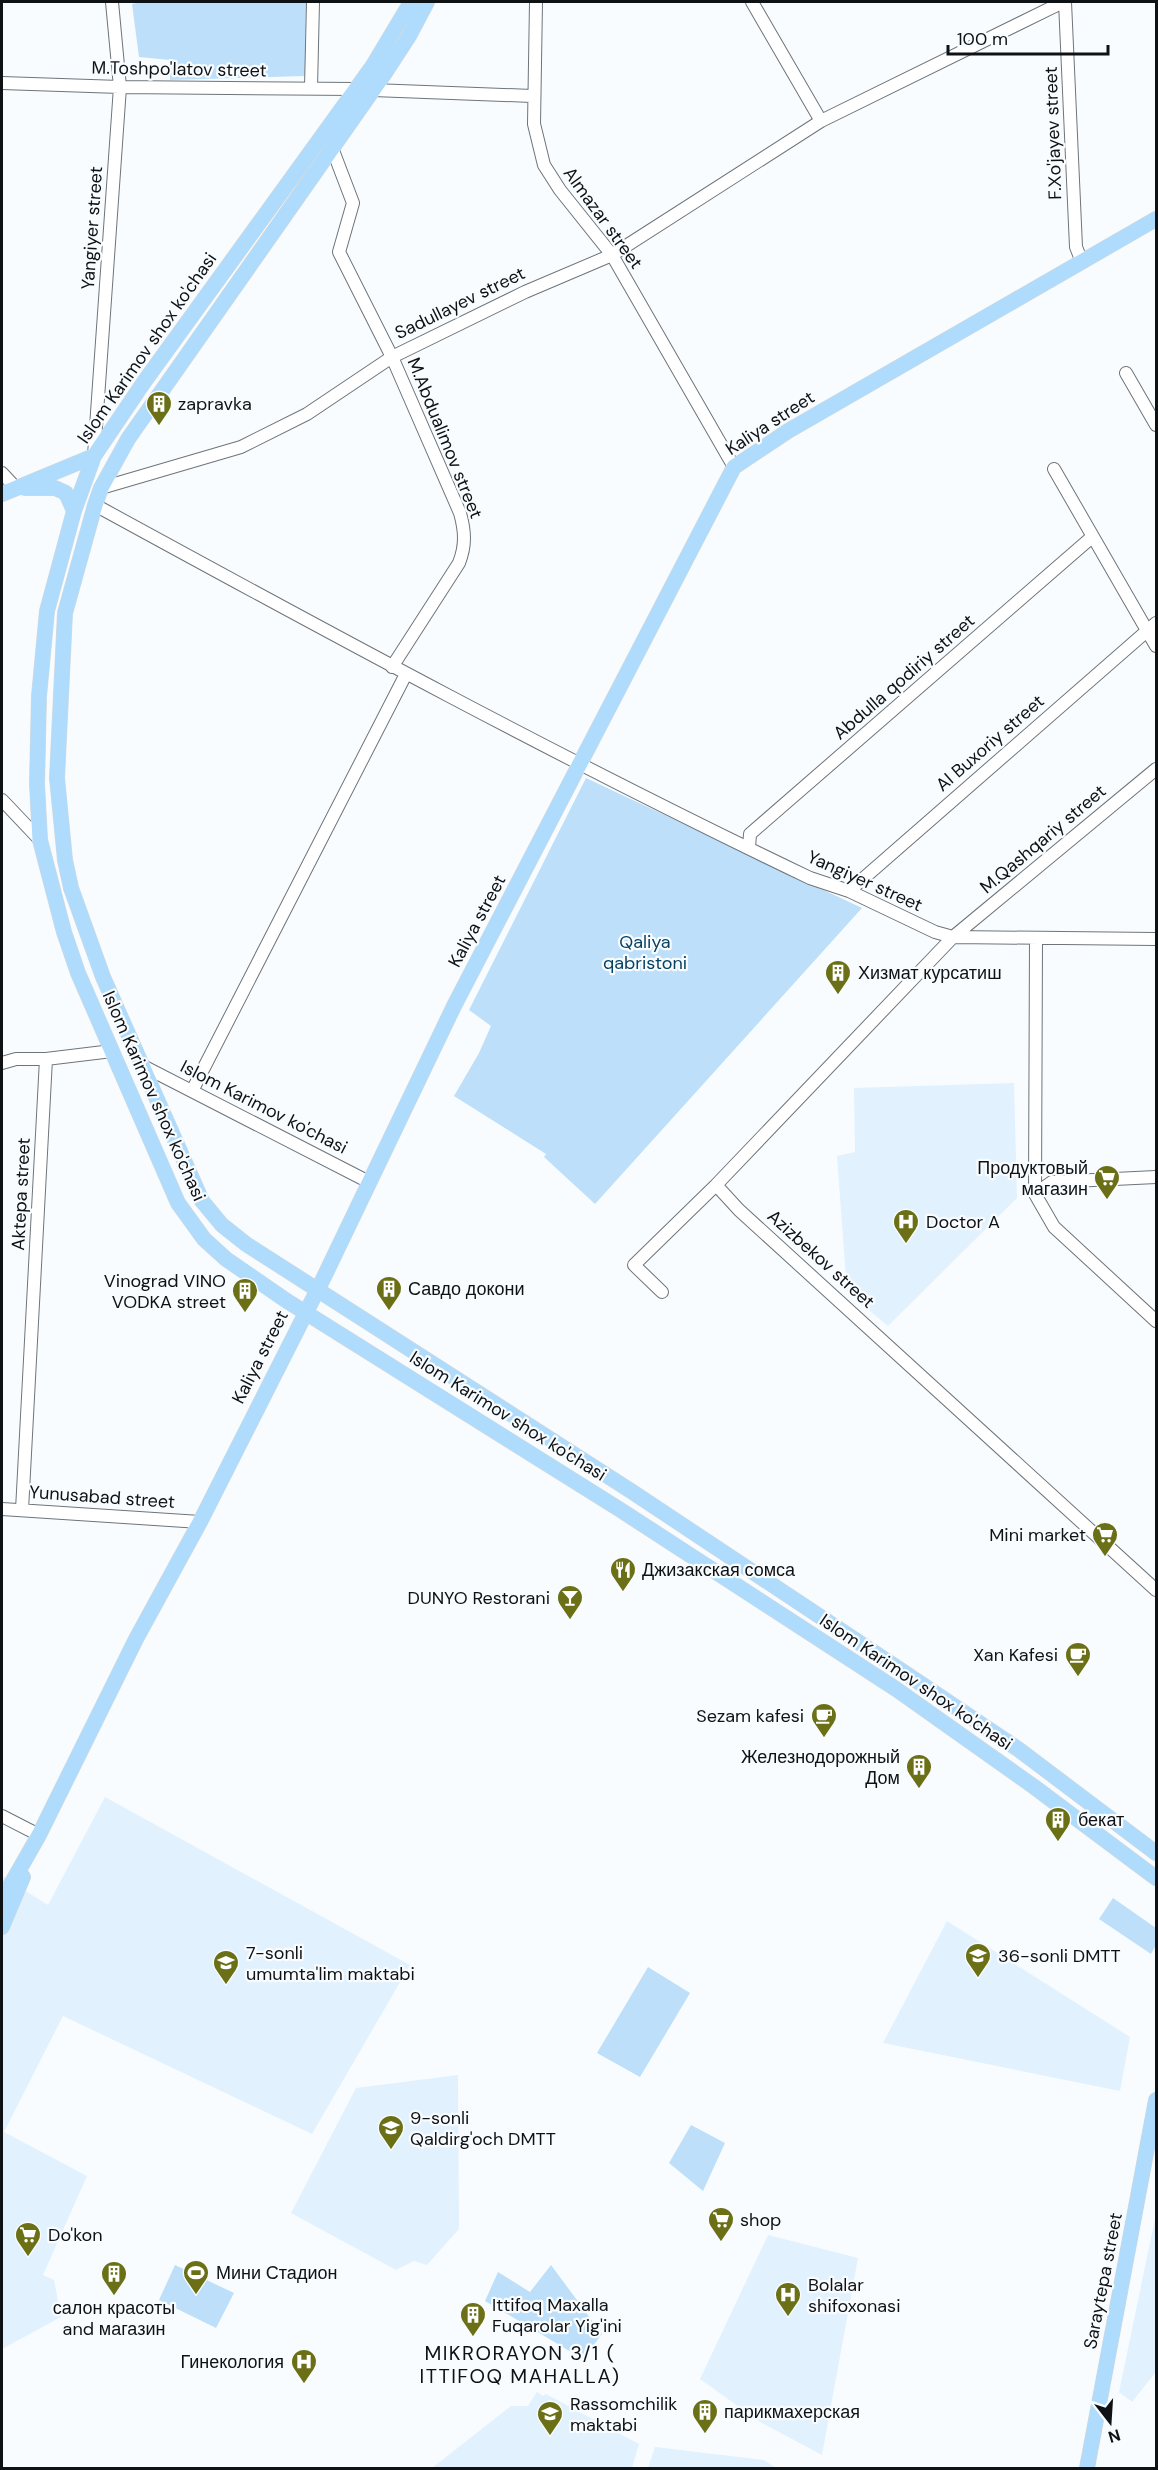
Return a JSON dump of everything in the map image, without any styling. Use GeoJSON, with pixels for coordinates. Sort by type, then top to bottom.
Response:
{"type":"FeatureCollection","features":[{"type":"Feature","properties":{"kind":"main road","name":"Islom Karimov shox ko'chasi"},"geometry":{"type":"LineString","coordinates":[[411,2],[356,89],[144,382],[94,456],[74,510],[47,611],[39,696],[37,784],[40,840],[64,932],[78,973],[178,1203],[204,1239],[226,1259],[844,1655],[1033,1786],[1156,1878]]}},
{"type":"Feature","properties":{"kind":"main road","name":"Islom Karimov shox ko'chasi"},"geometry":{"type":"LineString","coordinates":[[427,2],[409,36],[373,90],[128,439],[101,488],[95,505],[65,614],[57,782],[65,860],[71,888],[103,977],[202,1201],[211,1214],[246,1244],[631,1491],[1018,1749],[1156,1853]]}},
{"type":"Feature","properties":{"kind":"main road"},"geometry":{"type":"LineString","coordinates":[[267,212],[280,222]]}},
{"type":"Feature","properties":{"kind":"main road","name":"Kaliya street"},"geometry":{"type":"LineString","coordinates":[[2,1900],[39,1835],[136,1640],[200,1522],[317,1291],[454,1006],[734,467],[788,431],[1156,219]]}},
{"type":"Feature","properties":{"kind":"main road"},"geometry":{"type":"LineString","coordinates":[[9,491],[94,456]]}},
{"type":"Feature","properties":{"kind":"main road"},"geometry":{"type":"LineString","coordinates":[[9,491],[55,488],[66,493],[74,510]]}},
{"type":"Feature","properties":{"kind":"main road"},"geometry":{"type":"LineString","coordinates":[[37,784],[47,789],[57,782]]}},
{"type":"Feature","properties":{"kind":"main road"},"geometry":{"type":"LineString","coordinates":[[844,1655],[842,1649],[847,1641],[856,1641]]}},
{"type":"Feature","properties":{"kind":"main road","name":"Kaliya street"},"geometry":{"type":"LineString","coordinates":[[2,1927],[39,1835]]}},
{"type":"Feature","properties":{"kind":"main road","name":"Saraytepa street"},"geometry":{"type":"LineString","coordinates":[[1087,2469],[1156,2100]]}},
{"type":"Feature","properties":{"kind":"street","name":"Yangiyer street"},"geometry":{"type":"LineString","coordinates":[[94,456],[120,87],[112,2]]}},
{"type":"Feature","properties":{"kind":"street"},"geometry":{"type":"LineString","coordinates":[[311,88],[313,2]]}},
{"type":"Feature","properties":{"kind":"street","name":"Almazar street"},"geometry":{"type":"LineString","coordinates":[[536,2],[532,96],[535,138],[544,165],[551,178],[612,255],[734,467]]}},
{"type":"Feature","properties":{"kind":"street"},"geometry":{"type":"LineString","coordinates":[[752,2],[821,121]]}},
{"type":"Feature","properties":{"kind":"street","name":"Sadullayev street"},"geometry":{"type":"LineString","coordinates":[[101,488],[241,447],[307,414],[392,357],[525,292],[612,255],[821,121],[1064,2]]}},
{"type":"Feature","properties":{"kind":"street","name":"F.Хo'jayev street"},"geometry":{"type":"LineString","coordinates":[[1064,2],[1076,247],[1082,262]]}},
{"type":"Feature","properties":{"kind":"street","name":"М.Toshpo'latov street"},"geometry":{"type":"LineString","coordinates":[[2,83],[120,87],[356,89]]}},
{"type":"Feature","properties":{"kind":"street"},"geometry":{"type":"LineString","coordinates":[[373,90],[532,96]]}},
{"type":"Feature","properties":{"kind":"street","name":"M.Abdualimov street"},"geometry":{"type":"LineString","coordinates":[[332,148],[353,203],[339,252],[392,357],[460,513],[464,528],[464,549],[452,577],[392,667]]}},
{"type":"Feature","properties":{"kind":"street"},"geometry":{"type":"LineString","coordinates":[[1126,373],[1156,425]]}},
{"type":"Feature","properties":{"kind":"street"},"geometry":{"type":"LineString","coordinates":[[1054,469],[1092,537],[1152,626],[1156,646]]}},
{"type":"Feature","properties":{"kind":"street"},"geometry":{"type":"LineString","coordinates":[[2,473],[9,491]]}},
{"type":"Feature","properties":{"kind":"street","name":"Yangiyer street"},"geometry":{"type":"LineString","coordinates":[[95,505],[392,667],[580,765],[810,878],[849,891],[934,932],[953,938],[1156,939]]}},
{"type":"Feature","properties":{"kind":"street","name":"Abdulla qodiriy street"},"geometry":{"type":"LineString","coordinates":[[749,848],[750,834],[1092,537]]}},
{"type":"Feature","properties":{"kind":"street","name":"Al Buxoriy street"},"geometry":{"type":"LineString","coordinates":[[849,891],[1152,626]]}},
{"type":"Feature","properties":{"kind":"street"},"geometry":{"type":"LineString","coordinates":[[192,1090],[406,674]]}},
{"type":"Feature","properties":{"kind":"street","name":"M.Qashqariy street"},"geometry":{"type":"LineString","coordinates":[[953,938],[1156,769]]}},
{"type":"Feature","properties":{"kind":"street"},"geometry":{"type":"LineString","coordinates":[[2,800],[40,840]]}},
{"type":"Feature","properties":{"kind":"street"},"geometry":{"type":"LineString","coordinates":[[662,1292],[634,1265],[716,1185],[953,938]]}},
{"type":"Feature","properties":{"kind":"street"},"geometry":{"type":"LineString","coordinates":[[1036,939],[1035,1194],[1054,1227],[1156,1321]]}},
{"type":"Feature","properties":{"kind":"street"},"geometry":{"type":"LineString","coordinates":[[2,1063],[16,1059],[46,1059],[112,1051]]}},
{"type":"Feature","properties":{"kind":"street","name":"Aktepa street"},"geometry":{"type":"LineString","coordinates":[[22,1510],[46,1059]]}},
{"type":"Feature","properties":{"kind":"street","name":"Islom Karimov ko'chasi"},"geometry":{"type":"LineString","coordinates":[[141,1065],[369,1182]]}},
{"type":"Feature","properties":{"kind":"street"},"geometry":{"type":"LineString","coordinates":[[1035,1194],[1052,1182],[1156,1177]]}},
{"type":"Feature","properties":{"kind":"street","name":"Azizbekov street"},"geometry":{"type":"LineString","coordinates":[[716,1185],[739,1210],[1156,1590]]}},
{"type":"Feature","properties":{"kind":"street","name":"Yunusabad street"},"geometry":{"type":"LineString","coordinates":[[2,1509],[200,1522]]}},
{"type":"Feature","properties":{"kind":"street"},"geometry":{"type":"LineString","coordinates":[[2,1816],[39,1835]]}},
{"type":"Feature","properties":{"kind":"shaded area","name":"Doctor A"},"geometry":{"type":"Polygon","coordinates":[[[1014,1083],[1017,1198],[888,1326],[847,1292],[837,1156],[855,1152],[854,1088],[1014,1083]]]}},
{"type":"Feature","properties":{"kind":"shaded area","name":"7-sonli umumta'lim maktabi"},"geometry":{"type":"Polygon","coordinates":[[[105,1797],[410,1965],[312,2134],[63,2016],[4,2132],[87,2176],[43,2275],[54,2280],[61,2317],[2,2349],[2,1876],[48,1905],[105,1797]]]}},
{"type":"Feature","properties":{"kind":"shaded area","name":"36-sonli DMTT"},"geometry":{"type":"Polygon","coordinates":[[[947,1921],[1130,2037],[1120,2091],[883,2043],[947,1921]]]}},
{"type":"Feature","properties":{"kind":"shaded area","name":"9-sonli Qaldirg'och DMTT"},"geometry":{"type":"Polygon","coordinates":[[[458,2075],[459,2229],[427,2265],[414,2261],[396,2270],[291,2213],[356,2088],[458,2075]]]}},
{"type":"Feature","properties":{"kind":"shaded area"},"geometry":{"type":"Polygon","coordinates":[[[1156,2214],[1156,2372],[1132,2402],[1119,2392],[1156,2214]]]}},
{"type":"Feature","properties":{"kind":"shaded area","name":"Bolalar shifoxonasi"},"geometry":{"type":"Polygon","coordinates":[[[768,2235],[858,2258],[822,2455],[760,2422],[700,2379],[768,2235]]]}},
{"type":"Feature","properties":{"kind":"shaded area","name":"Rassomchilik maktabi"},"geometry":{"type":"Polygon","coordinates":[[[537,2392],[543,2396],[546,2394],[639,2444],[632,2468],[432,2468],[511,2406],[528,2406],[537,2392]]]}},
{"type":"Feature","properties":{"kind":"shaded area"},"geometry":{"type":"Polygon","coordinates":[[[655,2447],[764,2460],[776,2468],[648,2468],[655,2447]]]}},
{"type":"Feature","properties":{"kind":"green space"},"geometry":{"type":"Polygon","coordinates":[[[140,2],[306,2],[305,76],[170,80],[170,60],[139,57],[132,4],[140,2]]]}},
{"type":"Feature","properties":{"kind":"green space","name":"Qaliya qabristoni"},"geometry":{"type":"Polygon","coordinates":[[[586,778],[862,908],[595,1204],[544,1157],[546,1154],[454,1096],[479,1053],[491,1026],[469,1010],[586,778]]]}},
{"type":"Feature","properties":{"kind":"green space"},"geometry":{"type":"Polygon","coordinates":[[[1113,1898],[1156,1928],[1156,1945],[1151,1954],[1099,1919],[1113,1898]]]}},
{"type":"Feature","properties":{"kind":"green space"},"geometry":{"type":"Polygon","coordinates":[[[648,1967],[690,1993],[640,2077],[597,2053],[648,1967]]]}},
{"type":"Feature","properties":{"kind":"green space"},"geometry":{"type":"Polygon","coordinates":[[[691,2125],[725,2143],[703,2191],[669,2163],[691,2125]]]}},
{"type":"Feature","properties":{"kind":"green space","name":"Мини Стадион"},"geometry":{"type":"Polygon","coordinates":[[[175,2265],[234,2293],[216,2328],[159,2300],[175,2265]]]}},
{"type":"Feature","properties":{"kind":"green space"},"geometry":{"type":"Polygon","coordinates":[[[551,2265],[602,2334],[583,2359],[485,2301],[498,2272],[530,2292],[551,2265]]]}},
{"type":"Feature","properties":{"kind":"place","name":"zapravka"},"geometry":{"type":"Point","coordinates":[159,427]}},
{"type":"Feature","properties":{"kind":"place","name":"Хизмат курсатиш"},"geometry":{"type":"Point","coordinates":[838,996]}},
{"type":"Feature","properties":{"kind":"place","name":"Продуктовый магазин"},"geometry":{"type":"Point","coordinates":[1107,1201]}},
{"type":"Feature","properties":{"kind":"place","name":"Doctor A"},"geometry":{"type":"Point","coordinates":[906,1245]}},
{"type":"Feature","properties":{"kind":"place","name":"Савдо докони"},"geometry":{"type":"Point","coordinates":[389,1312]}},
{"type":"Feature","properties":{"kind":"place","name":"Vinograd VINO VODKA street"},"geometry":{"type":"Point","coordinates":[245,1314]}},
{"type":"Feature","properties":{"kind":"place","name":"Mini market"},"geometry":{"type":"Point","coordinates":[1105,1558]}},
{"type":"Feature","properties":{"kind":"place","name":"Джизакская сомса"},"geometry":{"type":"Point","coordinates":[623,1593]}},
{"type":"Feature","properties":{"kind":"place","name":"DUNYO Restorani"},"geometry":{"type":"Point","coordinates":[570,1621]}},
{"type":"Feature","properties":{"kind":"place","name":"Xan Kafesi"},"geometry":{"type":"Point","coordinates":[1078,1678]}},
{"type":"Feature","properties":{"kind":"place","name":"Sezam kafesi"},"geometry":{"type":"Point","coordinates":[824,1739]}},
{"type":"Feature","properties":{"kind":"place","name":"Железнодорожный Дом"},"geometry":{"type":"Point","coordinates":[919,1790]}},
{"type":"Feature","properties":{"kind":"place","name":"бекат"},"geometry":{"type":"Point","coordinates":[1058,1843]}},
{"type":"Feature","properties":{"kind":"place","name":"36-sonli DMTT"},"geometry":{"type":"Point","coordinates":[978,1979]}},
{"type":"Feature","properties":{"kind":"place","name":"7-sonli umumta'lim maktabi"},"geometry":{"type":"Point","coordinates":[226,1986]}},
{"type":"Feature","properties":{"kind":"place","name":"9-sonli Qaldirg'och DMTT"},"geometry":{"type":"Point","coordinates":[391,2151]}},
{"type":"Feature","properties":{"kind":"place","name":"shop"},"geometry":{"type":"Point","coordinates":[721,2243]}},
{"type":"Feature","properties":{"kind":"place","name":"Do'kon"},"geometry":{"type":"Point","coordinates":[28,2258]}},
{"type":"Feature","properties":{"kind":"place","name":"Мини Стадион"},"geometry":{"type":"Point","coordinates":[196,2296]}},
{"type":"Feature","properties":{"kind":"place","name":"салон красоты and магазин"},"geometry":{"type":"Point","coordinates":[114,2297]}},
{"type":"Feature","properties":{"kind":"place","name":"Bolalar shifoxonasi"},"geometry":{"type":"Point","coordinates":[788,2318]}},
{"type":"Feature","properties":{"kind":"place","name":"Ittifoq Maxalla Fuqarolar Yig'ini"},"geometry":{"type":"Point","coordinates":[473,2338]}},
{"type":"Feature","properties":{"kind":"place","name":"Гинекология"},"geometry":{"type":"Point","coordinates":[304,2385]}},
{"type":"Feature","properties":{"kind":"place","name":"парикмахерская"},"geometry":{"type":"Point","coordinates":[705,2435]}},
{"type":"Feature","properties":{"kind":"place","name":"Rassomchilik maktabi"},"geometry":{"type":"Point","coordinates":[550,2437]}},
{"type":"Feature","properties":{"kind":"district","name":"MIKRORAYON 3/1 ( ITTIFOQ MAHALLA)"},"geometry":{"type":"Point","coordinates":[520,2364]}}]}
